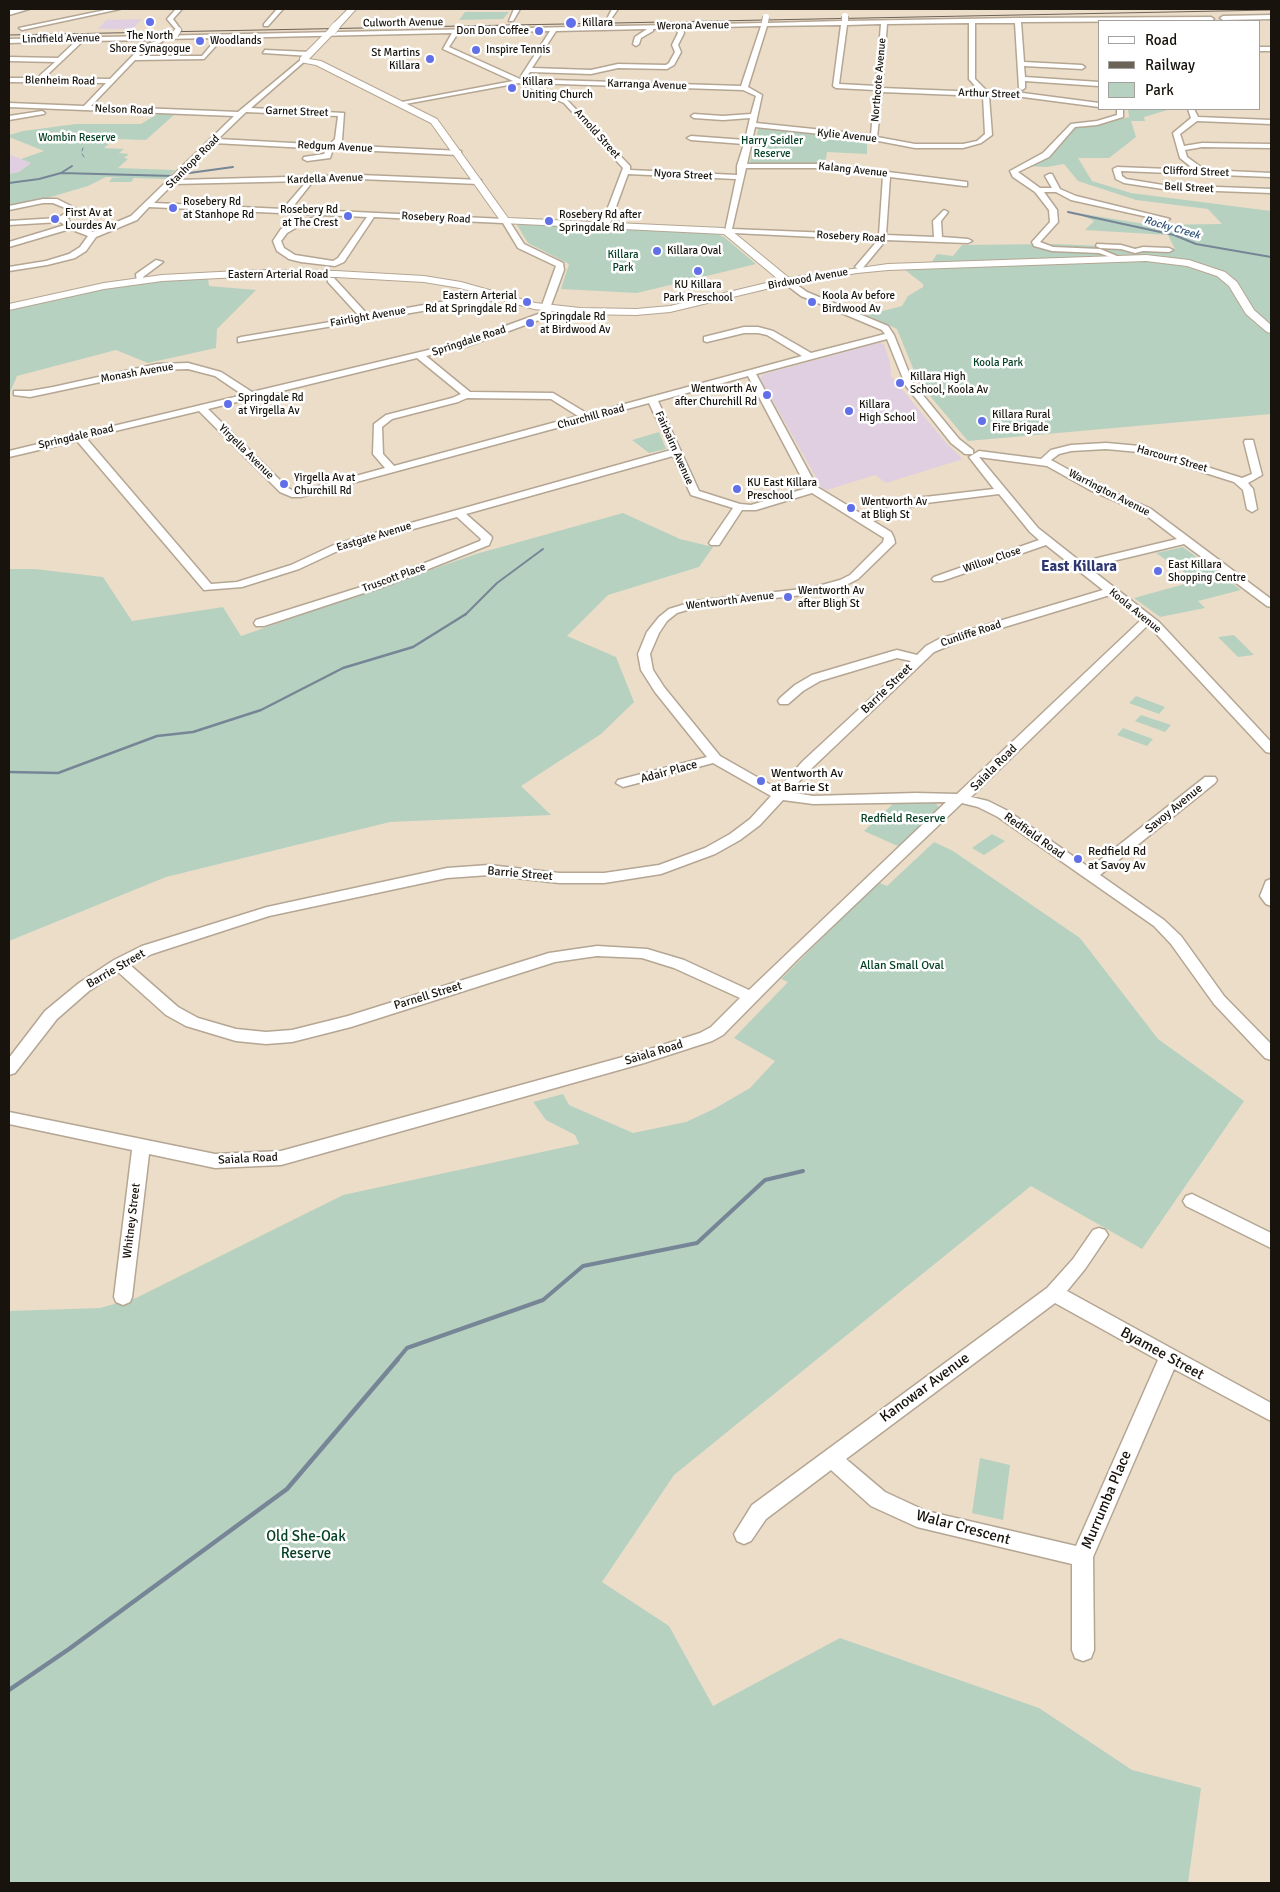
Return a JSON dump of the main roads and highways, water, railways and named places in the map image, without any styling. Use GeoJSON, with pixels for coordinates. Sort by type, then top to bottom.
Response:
{"type":"FeatureCollection","features":[{"type":"Feature","properties":{"kind":"highway"},"geometry":{"type":"LineString","coordinates":[[9,11],[17,9]]}},
{"type":"Feature","properties":{"kind":"highway"},"geometry":{"type":"LineString","coordinates":[[9,11],[25,9]]}},
{"type":"Feature","properties":{"kind":"main road","name":"Stanhope Road"},"geometry":{"type":"LineString","coordinates":[[352,9],[307,57],[438,124],[504,221]]}},
{"type":"Feature","properties":{"kind":"main road","name":"Rosebery Road"},"geometry":{"type":"LineString","coordinates":[[504,221],[728,231],[787,281]]}},
{"type":"Feature","properties":{"kind":"main road","name":"Birdwood Avenue"},"geometry":{"type":"LineString","coordinates":[[546,308],[613,312],[650,311],[688,305],[787,281],[888,267],[1146,258],[1175,260],[1195,265],[1212,270],[1228,279],[1254,317],[1271,330]]}},
{"type":"Feature","properties":{"kind":"main road","name":"Eastern Arterial Road"},"geometry":{"type":"LineString","coordinates":[[9,307],[95,288],[140,281],[186,276],[257,274],[395,277],[451,283],[496,297],[546,308]]}},
{"type":"Feature","properties":{"kind":"waterway"},"geometry":{"type":"LineString","coordinates":[[61,173],[72,166]]}},
{"type":"Feature","properties":{"kind":"waterway"},"geometry":{"type":"LineString","coordinates":[[182,174],[233,167]]}},
{"type":"Feature","properties":{"kind":"waterway"},"geometry":{"type":"LineString","coordinates":[[9,183],[39,179],[61,173]]}},
{"type":"Feature","properties":{"kind":"waterway"},"geometry":{"type":"LineString","coordinates":[[61,173],[174,176]]}},
{"type":"Feature","properties":{"kind":"waterway","name":"Rocky Creek"},"geometry":{"type":"LineString","coordinates":[[1068,212],[1174,235],[1196,244],[1271,257]]}},
{"type":"Feature","properties":{"kind":"waterway"},"geometry":{"type":"LineString","coordinates":[[466,614],[497,583],[543,549]]}},
{"type":"Feature","properties":{"kind":"waterway"},"geometry":{"type":"LineString","coordinates":[[9,772],[58,773],[157,736],[193,732],[261,710],[343,668],[413,647],[466,614]]}},
{"type":"Feature","properties":{"kind":"waterway"},"geometry":{"type":"LineString","coordinates":[[397,1360],[407,1348],[543,1300],[583,1266],[697,1243],[765,1180],[803,1171]]}},
{"type":"Feature","properties":{"kind":"waterway"},"geometry":{"type":"LineString","coordinates":[[9,1690],[69,1649],[287,1489],[398,1359]]}},
{"type":"Feature","properties":{"kind":"railway"},"geometry":{"type":"LineString","coordinates":[[9,35],[1271,10]]}},
{"type":"Feature","properties":{"kind":"place","name":"The North Shore Synagogue"},"geometry":{"type":"Point","coordinates":[150,22]}},
{"type":"Feature","properties":{"kind":"place","name":"Killara"},"geometry":{"type":"Point","coordinates":[571,23]}},
{"type":"Feature","properties":{"kind":"place","name":"Don Don Coffee"},"geometry":{"type":"Point","coordinates":[539,31]}},
{"type":"Feature","properties":{"kind":"place","name":"Woodlands"},"geometry":{"type":"Point","coordinates":[200,41]}},
{"type":"Feature","properties":{"kind":"place","name":"Inspire Tennis"},"geometry":{"type":"Point","coordinates":[476,50]}},
{"type":"Feature","properties":{"kind":"place","name":"St Martins Killara"},"geometry":{"type":"Point","coordinates":[430,59]}},
{"type":"Feature","properties":{"kind":"place","name":"Killara Uniting Church"},"geometry":{"type":"Point","coordinates":[512,88]}},
{"type":"Feature","properties":{"kind":"place","name":"Rosebery Rd at Stanhope Rd"},"geometry":{"type":"Point","coordinates":[173,208]}},
{"type":"Feature","properties":{"kind":"place","name":"Rosebery Rd at The Crest"},"geometry":{"type":"Point","coordinates":[348,216]}},
{"type":"Feature","properties":{"kind":"place","name":"First Av at Lourdes Av"},"geometry":{"type":"Point","coordinates":[55,219]}},
{"type":"Feature","properties":{"kind":"place","name":"Rosebery Rd after Springdale Rd"},"geometry":{"type":"Point","coordinates":[549,221]}},
{"type":"Feature","properties":{"kind":"place","name":"Killara Oval"},"geometry":{"type":"Point","coordinates":[657,251]}},
{"type":"Feature","properties":{"kind":"place","name":"KU Killara Park Preschool"},"geometry":{"type":"Point","coordinates":[698,271]}},
{"type":"Feature","properties":{"kind":"place","name":"Eastern Arterial Rd at Springdale Rd"},"geometry":{"type":"Point","coordinates":[527,302]}},
{"type":"Feature","properties":{"kind":"place","name":"Koola Av before Birdwood Av"},"geometry":{"type":"Point","coordinates":[812,302]}},
{"type":"Feature","properties":{"kind":"place","name":"Springdale Rd at Birdwood Av"},"geometry":{"type":"Point","coordinates":[530,323]}},
{"type":"Feature","properties":{"kind":"place","name":"Killara High School, Koola Av"},"geometry":{"type":"Point","coordinates":[900,383]}},
{"type":"Feature","properties":{"kind":"place","name":"Wentworth Av after Churchill Rd"},"geometry":{"type":"Point","coordinates":[767,395]}},
{"type":"Feature","properties":{"kind":"place","name":"Springdale Rd at Yirgella Av"},"geometry":{"type":"Point","coordinates":[228,404]}},
{"type":"Feature","properties":{"kind":"place","name":"Killara High School"},"geometry":{"type":"Point","coordinates":[849,411]}},
{"type":"Feature","properties":{"kind":"place","name":"Killara Rural Fire Brigade"},"geometry":{"type":"Point","coordinates":[982,421]}},
{"type":"Feature","properties":{"kind":"place","name":"Yirgella Av at Churchill Rd"},"geometry":{"type":"Point","coordinates":[284,484]}},
{"type":"Feature","properties":{"kind":"place","name":"KU East Killara Preschool"},"geometry":{"type":"Point","coordinates":[737,489]}},
{"type":"Feature","properties":{"kind":"place","name":"Wentworth Av at Bligh St"},"geometry":{"type":"Point","coordinates":[851,508]}},
{"type":"Feature","properties":{"kind":"place","name":"East Killara Shopping Centre"},"geometry":{"type":"Point","coordinates":[1158,571]}},
{"type":"Feature","properties":{"kind":"place","name":"Wentworth Av after Bligh St"},"geometry":{"type":"Point","coordinates":[788,597]}},
{"type":"Feature","properties":{"kind":"place","name":"Wentworth Av at Barrie St"},"geometry":{"type":"Point","coordinates":[761,781]}},
{"type":"Feature","properties":{"kind":"place","name":"Redfield Rd at Savoy Av"},"geometry":{"type":"Point","coordinates":[1078,859]}},
{"type":"Feature","properties":{"kind":"district","name":"East Killara"},"geometry":{"type":"Point","coordinates":[1079,567]}},
{"type":"Feature","properties":{"kind":"park label","name":"Wombin Reserve"},"geometry":{"type":"Point","coordinates":[77,138]}},
{"type":"Feature","properties":{"kind":"park label","name":"Harry Seidler Reserve"},"geometry":{"type":"Point","coordinates":[772,147]}},
{"type":"Feature","properties":{"kind":"park label","name":"Killara Park"},"geometry":{"type":"Point","coordinates":[623,261]}},
{"type":"Feature","properties":{"kind":"park label","name":"Koola Park"},"geometry":{"type":"Point","coordinates":[998,363]}},
{"type":"Feature","properties":{"kind":"park label","name":"Redfield Reserve"},"geometry":{"type":"Point","coordinates":[903,819]}},
{"type":"Feature","properties":{"kind":"park label","name":"Allan Small Oval"},"geometry":{"type":"Point","coordinates":[902,966]}},
{"type":"Feature","properties":{"kind":"park label","name":"Old She-Oak Reserve"},"geometry":{"type":"Point","coordinates":[306,1546]}}]}
